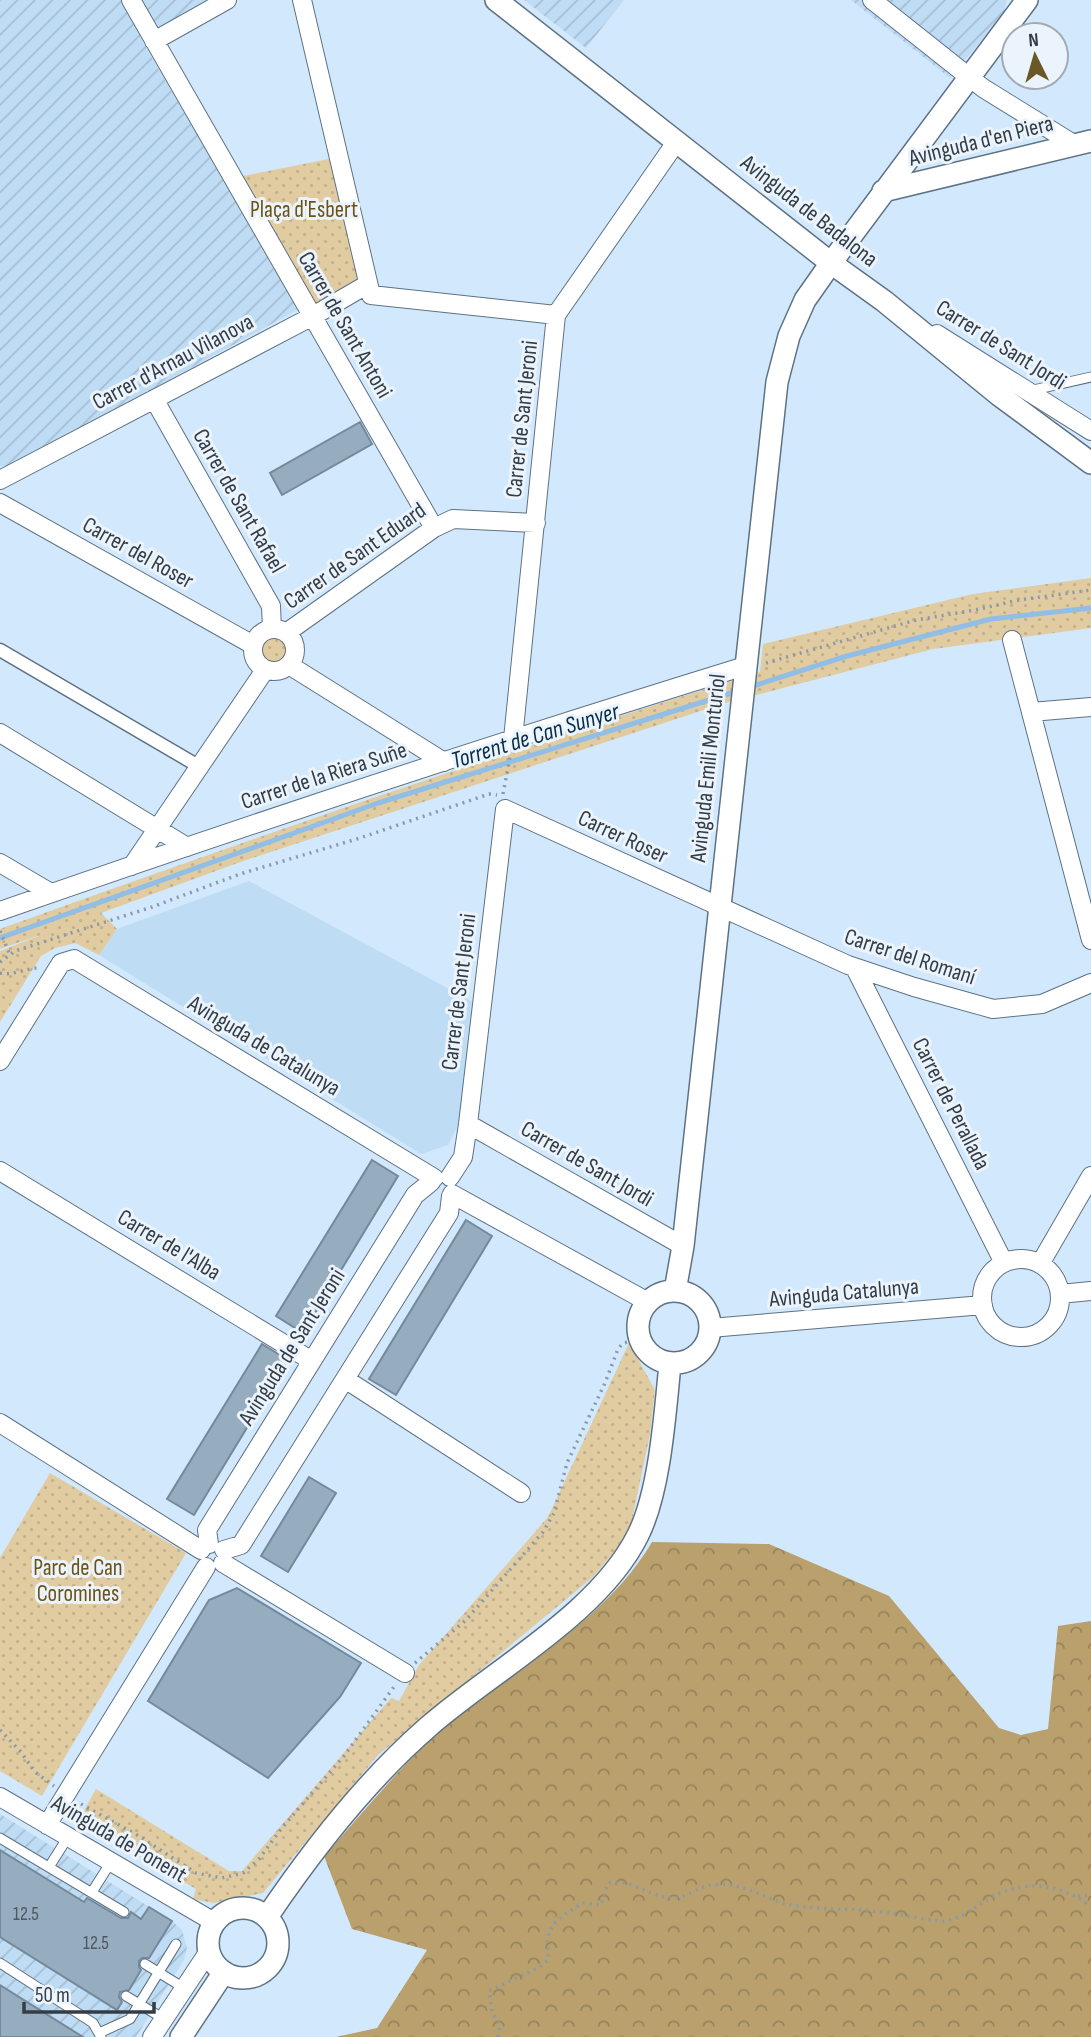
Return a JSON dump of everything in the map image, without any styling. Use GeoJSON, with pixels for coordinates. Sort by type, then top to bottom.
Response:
{"type":"FeatureCollection","features":[{"type":"Feature","properties":{"kind":"street","name":"Carrer de Sant Antoni"},"geometry":{"type":"LineString","coordinates":[[131,0],[434,528]]}},
{"type":"Feature","properties":{"kind":"street"},"geometry":{"type":"LineString","coordinates":[[154,41],[227,0]]}},
{"type":"Feature","properties":{"kind":"street"},"geometry":{"type":"LineString","coordinates":[[302,0],[370,290],[556,315]]}},
{"type":"Feature","properties":{"kind":"street","name":"Avinguda de Badalona"},"geometry":{"type":"LineString","coordinates":[[496,0],[831,263],[884,301],[999,395],[1091,463]]}},
{"type":"Feature","properties":{"kind":"street"},"geometry":{"type":"LineString","coordinates":[[872,0],[969,77],[1086,146]]}},
{"type":"Feature","properties":{"kind":"street","name":"Avinguda Emili Monturiol"},"geometry":{"type":"LineString","coordinates":[[675,1291],[683,1247],[740,703],[777,383],[789,335],[805,300],[831,263],[1025,1]]}},
{"type":"Feature","properties":{"kind":"street","name":"Carrer de Sant Jeroni"},"geometry":{"type":"LineString","coordinates":[[512,743],[556,315],[677,141]]}},
{"type":"Feature","properties":{"kind":"street","name":"Avinguda d'en Piera"},"geometry":{"type":"LineString","coordinates":[[883,191],[1086,146]]}},
{"type":"Feature","properties":{"kind":"street","name":"Carrer d'Arnau Vilanova"},"geometry":{"type":"LineString","coordinates":[[0,480],[370,290]]}},
{"type":"Feature","properties":{"kind":"street","name":"Carrer de Sant Jordi"},"geometry":{"type":"LineString","coordinates":[[884,301],[1091,431]]}},
{"type":"Feature","properties":{"kind":"street","name":"Carrer de Sant Rafael"},"geometry":{"type":"LineString","coordinates":[[153,400],[271,606],[279,631]]}},
{"type":"Feature","properties":{"kind":"street","name":"Carrer del Roser"},"geometry":{"type":"LineString","coordinates":[[0,503],[253,645]]}},
{"type":"Feature","properties":{"kind":"street","name":"Carrer de Sant Eduard"},"geometry":{"type":"LineString","coordinates":[[279,631],[434,528],[453,519],[536,523]]}},
{"type":"Feature","properties":{"kind":"street"},"geometry":{"type":"LineString","coordinates":[[279,631],[293,643],[295,650],[289,665],[280,671],[265,670],[254,659],[253,645],[262,633],[279,631]]}},
{"type":"Feature","properties":{"kind":"street"},"geometry":{"type":"LineString","coordinates":[[1012,640],[1091,940]]}},
{"type":"Feature","properties":{"kind":"street"},"geometry":{"type":"LineString","coordinates":[[0,650],[200,767]]}},
{"type":"Feature","properties":{"kind":"street"},"geometry":{"type":"LineString","coordinates":[[289,665],[444,762]]}},
{"type":"Feature","properties":{"kind":"street"},"geometry":{"type":"LineString","coordinates":[[132,866],[159,830],[265,670]]}},
{"type":"Feature","properties":{"kind":"street","name":"Carrer de la Riera Suñe"},"geometry":{"type":"LineString","coordinates":[[0,911],[444,762],[744,670]]}},
{"type":"Feature","properties":{"kind":"street"},"geometry":{"type":"LineString","coordinates":[[1031,712],[1091,707]]}},
{"type":"Feature","properties":{"kind":"street"},"geometry":{"type":"LineString","coordinates":[[0,733],[187,847]]}},
{"type":"Feature","properties":{"kind":"street","name":"Carrer de Sant Jeroni"},"geometry":{"type":"LineString","coordinates":[[444,1185],[463,1157],[505,809]]}},
{"type":"Feature","properties":{"kind":"street","name":"Carrer Roser"},"geometry":{"type":"LineString","coordinates":[[505,809],[720,908]]}},
{"type":"Feature","properties":{"kind":"street"},"geometry":{"type":"LineString","coordinates":[[0,863],[51,893]]}},
{"type":"Feature","properties":{"kind":"street","name":"Carrer del Romaní"},"geometry":{"type":"LineString","coordinates":[[720,908],[855,968],[993,1009],[1042,1004],[1091,983]]}},
{"type":"Feature","properties":{"kind":"street","name":"Avinguda de Catalunya"},"geometry":{"type":"LineString","coordinates":[[52,978],[61,962],[74,959],[444,1185],[648,1302]]}},
{"type":"Feature","properties":{"kind":"street","name":"Carrer de Perallada"},"geometry":{"type":"LineString","coordinates":[[855,968],[1004,1263]]}},
{"type":"Feature","properties":{"kind":"street"},"geometry":{"type":"LineString","coordinates":[[0,1061],[52,978]]}},
{"type":"Feature","properties":{"kind":"street","name":"Carrer de Sant Jordi"},"geometry":{"type":"LineString","coordinates":[[468,1124],[683,1247]]}},
{"type":"Feature","properties":{"kind":"street","name":"Carrer de l'Alba"},"geometry":{"type":"LineString","coordinates":[[0,1171],[312,1361]]}},
{"type":"Feature","properties":{"kind":"street"},"geometry":{"type":"LineString","coordinates":[[1040,1264],[1091,1175]]}},
{"type":"Feature","properties":{"kind":"street","name":"Avinguda de Sant Jeroni"},"geometry":{"type":"LineString","coordinates":[[47,1825],[213,1555],[241,1545],[449,1213],[444,1185],[415,1195],[207,1530],[213,1555]]}},
{"type":"Feature","properties":{"kind":"street"},"geometry":{"type":"LineString","coordinates":[[1017,1259],[1040,1264],[1050,1271],[1060,1294],[1056,1317],[1047,1328],[1035,1335],[1011,1336],[1001,1332],[991,1323],[983,1305],[982,1291],[987,1278],[1004,1263],[1017,1259]]}},
{"type":"Feature","properties":{"kind":"street"},"geometry":{"type":"LineString","coordinates":[[675,1291],[693,1296],[703,1306],[710,1328],[704,1347],[698,1354],[670,1364],[653,1357],[640,1340],[638,1323],[641,1311],[648,1302],[665,1292],[675,1291]]}},
{"type":"Feature","properties":{"kind":"street"},"geometry":{"type":"LineString","coordinates":[[1060,1294],[1091,1291]]}},
{"type":"Feature","properties":{"kind":"street","name":"Avinguda Catalunya"},"geometry":{"type":"LineString","coordinates":[[710,1328],[983,1305]]}},
{"type":"Feature","properties":{"kind":"street"},"geometry":{"type":"LineString","coordinates":[[267,1917],[317,1848],[415,1740],[445,1712],[568,1618],[601,1588],[616,1570],[638,1536],[646,1515],[657,1464],[670,1364]]}},
{"type":"Feature","properties":{"kind":"street"},"geometry":{"type":"LineString","coordinates":[[345,1379],[520,1493]]}},
{"type":"Feature","properties":{"kind":"street"},"geometry":{"type":"LineString","coordinates":[[0,1423],[405,1673]]}},
{"type":"Feature","properties":{"kind":"street","name":"Avinguda de Ponent"},"geometry":{"type":"LineString","coordinates":[[0,1797],[214,1922]]}},
{"type":"Feature","properties":{"kind":"street"},"geometry":{"type":"LineString","coordinates":[[239,1908],[254,1909],[267,1917],[275,1927],[278,1941],[276,1955],[269,1966],[258,1974],[245,1978],[224,1972],[212,1959],[209,1951],[209,1934],[214,1922],[225,1912],[239,1908]]}},
{"type":"Feature","properties":{"kind":"street"},"geometry":{"type":"LineString","coordinates":[[152,2037],[209,1951]]}},
{"type":"Feature","properties":{"kind":"street"},"geometry":{"type":"LineString","coordinates":[[180,2037],[224,1972]]}},
{"type":"Feature","properties":{"kind":"lane"},"geometry":{"type":"LineString","coordinates":[[1027,391],[1091,377]]}},
{"type":"Feature","properties":{"kind":"lane"},"geometry":{"type":"LineString","coordinates":[[49,1867],[68,1837]]}},
{"type":"Feature","properties":{"kind":"lane"},"geometry":{"type":"LineString","coordinates":[[0,1838],[124,1912]]}},
{"type":"Feature","properties":{"kind":"lane"},"geometry":{"type":"LineString","coordinates":[[92,1892],[111,1862]]}},
{"type":"Feature","properties":{"kind":"lane"},"geometry":{"type":"LineString","coordinates":[[0,1962],[93,2023],[100,2035],[130,2019],[176,1944]]}},
{"type":"Feature","properties":{"kind":"lane"},"geometry":{"type":"LineString","coordinates":[[145,1964],[184,1988]]}},
{"type":"Feature","properties":{"kind":"lane"},"geometry":{"type":"LineString","coordinates":[[126,1996],[164,2019]]}},
{"type":"Feature","properties":{"kind":"path"},"geometry":{"type":"LineString","coordinates":[[744,670],[916,620],[1019,600],[1091,590]]}},
{"type":"Feature","properties":{"kind":"path"},"geometry":{"type":"LineString","coordinates":[[0,962],[15,951],[152,907],[240,874],[360,838],[489,794],[503,796],[512,743]]}},
{"type":"Feature","properties":{"kind":"path"},"geometry":{"type":"LineString","coordinates":[[0,931],[10,955]]}},
{"type":"Feature","properties":{"kind":"path"},"geometry":{"type":"LineString","coordinates":[[0,973],[6,975],[27,968],[39,968],[52,978]]}},
{"type":"Feature","properties":{"kind":"path"},"geometry":{"type":"LineString","coordinates":[[0,1730],[35,1772],[66,1795]]}},
{"type":"Feature","properties":{"kind":"path"},"geometry":{"type":"LineString","coordinates":[[498,2037],[500,2026],[492,2011],[489,1991],[540,1967],[548,1959],[545,1943],[551,1926],[583,1903],[601,1905],[608,1883],[626,1882],[659,1896],[677,1898],[707,1886],[729,1885],[794,1906],[881,1912],[940,1921],[953,1921],[994,1895],[1015,1887],[1040,1885],[1061,1888],[1078,1896],[1091,1907]]}},
{"type":"Feature","properties":{"kind":"path"},"geometry":{"type":"LineString","coordinates":[[1078,1896],[1091,1895]]}},
{"type":"Feature","properties":{"kind":"shaded area"},"geometry":{"type":"Polygon","coordinates":[[[0,0],[213,0],[142,41],[299,309],[11,466],[0,466],[0,0]]]}},
{"type":"Feature","properties":{"kind":"shaded area"},"geometry":{"type":"Polygon","coordinates":[[[524,0],[624,0],[586,48],[524,0]]]}},
{"type":"Feature","properties":{"kind":"shaded area"},"geometry":{"type":"Polygon","coordinates":[[[851,0],[1007,0],[1003,14],[950,78],[851,0]]]}},
{"type":"Feature","properties":{"kind":"shaded area"},"geometry":{"type":"Polygon","coordinates":[[[249,881],[475,1003],[459,1124],[448,1145],[421,1154],[99,955],[117,929],[249,881]]]}},
{"type":"Feature","properties":{"kind":"shaded area"},"geometry":{"type":"Polygon","coordinates":[[[0,1814],[172,1921],[182,1930],[187,1948],[184,1960],[136,2037],[0,2037],[0,1814]]]}},
{"type":"Feature","properties":{"kind":"green space","name":"Plaça d'Esbert"},"geometry":{"type":"Polygon","coordinates":[[[339,157],[366,276],[319,313],[233,178],[339,157]]]}},
{"type":"Feature","properties":{"kind":"green space"},"geometry":{"type":"Polygon","coordinates":[[[1091,578],[1091,628],[933,649],[725,703],[243,861],[101,913],[117,929],[99,955],[75,943],[55,948],[41,956],[0,1022],[0,951],[46,933],[0,949],[0,929],[379,796],[760,672],[763,644],[973,594],[1091,578]]]}},
{"type":"Feature","properties":{"kind":"green space"},"geometry":{"type":"Polygon","coordinates":[[[274,630],[289,636],[295,651],[289,666],[274,672],[259,666],[253,651],[259,636],[274,630]]]}},
{"type":"Feature","properties":{"kind":"green space"},"geometry":{"type":"Polygon","coordinates":[[[629,1343],[655,1390],[650,1434],[629,1534],[593,1577],[378,1755],[263,1893],[213,1903],[193,1899],[196,1889],[78,1821],[96,1789],[229,1871],[242,1871],[391,1698],[399,1701],[419,1665],[548,1517],[629,1343]]]}},
{"type":"Feature","properties":{"kind":"green space","name":"Parc de Can Coromines"},"geometry":{"type":"Polygon","coordinates":[[[50,1473],[186,1553],[42,1796],[0,1771],[0,1558],[50,1473]]]}},
{"type":"Feature","properties":{"kind":"green space"},"geometry":{"type":"Polygon","coordinates":[[[652,1542],[769,1544],[889,1596],[999,1728],[1021,1735],[1048,1729],[1058,1626],[1091,1621],[1091,2037],[336,2037],[377,2028],[427,1950],[352,1929],[324,1856],[418,1751],[479,1699],[587,1618],[633,1570],[652,1542]]]}},
{"type":"Feature","properties":{"kind":"building"},"geometry":{"type":"Polygon","coordinates":[[[360,422],[372,444],[282,495],[270,473],[360,422]]]}},
{"type":"Feature","properties":{"kind":"building"},"geometry":{"type":"Polygon","coordinates":[[[372,1160],[398,1176],[303,1333],[276,1316],[372,1160]]]}},
{"type":"Feature","properties":{"kind":"building"},"geometry":{"type":"Polygon","coordinates":[[[466,1220],[492,1236],[396,1395],[369,1379],[466,1220]]]}},
{"type":"Feature","properties":{"kind":"building"},"geometry":{"type":"Polygon","coordinates":[[[262,1344],[288,1360],[194,1515],[167,1499],[262,1344]]]}},
{"type":"Feature","properties":{"kind":"building"},"geometry":{"type":"Polygon","coordinates":[[[309,1477],[336,1493],[288,1572],[261,1556],[309,1477]]]}},
{"type":"Feature","properties":{"kind":"building"},"geometry":{"type":"Polygon","coordinates":[[[237,1588],[361,1663],[340,1697],[268,1778],[148,1701],[209,1600],[237,1588]]]}},
{"type":"Feature","properties":{"kind":"building"},"geometry":{"type":"Polygon","coordinates":[[[0,1850],[84,1902],[87,1898],[121,1918],[128,1918],[131,1912],[141,1919],[149,1907],[172,1921],[149,1958],[139,1961],[141,1970],[129,1990],[120,1992],[122,2002],[117,2010],[0,1937],[0,1850]]]}},
{"type":"Feature","properties":{"kind":"building"},"geometry":{"type":"Polygon","coordinates":[[[0,1985],[83,2037],[0,2037],[0,1985]]]}},
{"type":"Feature","properties":{"kind":"waterway","name":"Torrent de Can Sunyer"},"geometry":{"type":"LineString","coordinates":[[747,688],[847,656],[991,619],[1091,608]]}},
{"type":"Feature","properties":{"kind":"waterway","name":"Torrent de Can Sunyer"},"geometry":{"type":"LineString","coordinates":[[0,938],[378,803],[738,691]]}}]}
